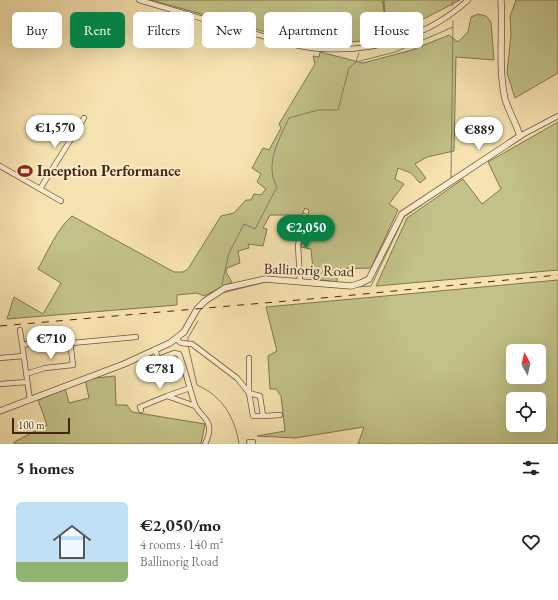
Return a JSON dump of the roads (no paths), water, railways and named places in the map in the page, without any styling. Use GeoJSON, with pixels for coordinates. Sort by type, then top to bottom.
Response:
{"type":"FeatureCollection","features":[{"type":"Feature","properties":{"kind":"street"},"geometry":{"type":"LineString","coordinates":[[139,0],[287,43],[312,48],[336,49],[370,47],[414,35],[451,15],[468,0]]}},
{"type":"Feature","properties":{"kind":"street"},"geometry":{"type":"LineString","coordinates":[[501,0],[503,31],[501,73],[505,99],[520,136]]}},
{"type":"Feature","properties":{"kind":"street","name":"Ballinorig Road"},"geometry":{"type":"LineString","coordinates":[[0,411],[124,364],[176,339],[184,332],[197,309],[219,290],[265,278],[351,286],[361,283],[370,278],[402,214],[520,136],[558,116]]}},
{"type":"Feature","properties":{"kind":"street"},"geometry":{"type":"LineString","coordinates":[[40,189],[84,118]]}},
{"type":"Feature","properties":{"kind":"street"},"geometry":{"type":"LineString","coordinates":[[0,166],[61,201]]}},
{"type":"Feature","properties":{"kind":"street"},"geometry":{"type":"LineString","coordinates":[[300,281],[298,245],[304,216]]}},
{"type":"Feature","properties":{"kind":"street"},"geometry":{"type":"LineString","coordinates":[[20,330],[26,382],[30,400]]}},
{"type":"Feature","properties":{"kind":"street"},"geometry":{"type":"LineString","coordinates":[[22,345],[67,338],[72,343],[136,337]]}},
{"type":"Feature","properties":{"kind":"street"},"geometry":{"type":"LineString","coordinates":[[176,339],[181,343],[192,344],[237,378],[249,393],[260,396],[263,416]]}},
{"type":"Feature","properties":{"kind":"street"},"geometry":{"type":"LineString","coordinates":[[26,374],[45,368],[73,365],[70,341]]}},
{"type":"Feature","properties":{"kind":"street"},"geometry":{"type":"LineString","coordinates":[[155,349],[158,358]]}},
{"type":"Feature","properties":{"kind":"street"},"geometry":{"type":"LineString","coordinates":[[143,359],[144,363],[174,353],[179,354],[195,406],[206,419],[209,426],[209,434],[206,444]]}},
{"type":"Feature","properties":{"kind":"street"},"geometry":{"type":"LineString","coordinates":[[0,358],[23,356]]}},
{"type":"Feature","properties":{"kind":"street"},"geometry":{"type":"LineString","coordinates":[[249,358],[249,393],[253,416],[280,415]]}},
{"type":"Feature","properties":{"kind":"street"},"geometry":{"type":"LineString","coordinates":[[0,384],[26,382]]}},
{"type":"Feature","properties":{"kind":"street"},"geometry":{"type":"LineString","coordinates":[[141,410],[140,407],[190,388]]}},
{"type":"Feature","properties":{"kind":"street"},"geometry":{"type":"LineString","coordinates":[[167,396],[195,406]]}},
{"type":"Feature","properties":{"kind":"waterway"},"geometry":{"type":"LineString","coordinates":[[384,0],[385,12]]}},
{"type":"Feature","properties":{"kind":"waterway"},"geometry":{"type":"LineString","coordinates":[[452,6],[453,0]]}},
{"type":"Feature","properties":{"kind":"waterway"},"geometry":{"type":"LineString","coordinates":[[451,179],[453,21]]}},
{"type":"Feature","properties":{"kind":"waterway"},"geometry":{"type":"LineString","coordinates":[[356,62],[395,52],[453,27]]}},
{"type":"Feature","properties":{"kind":"waterway"},"geometry":{"type":"LineString","coordinates":[[222,284],[229,253],[244,224],[255,229],[277,187],[273,178],[272,161],[277,143],[289,118],[318,110],[338,110],[349,68],[356,62],[359,53]]}},
{"type":"Feature","properties":{"kind":"waterway"},"geometry":{"type":"LineString","coordinates":[[357,287],[371,286],[404,217],[452,184]]}},
{"type":"Feature","properties":{"kind":"waterway"},"geometry":{"type":"LineString","coordinates":[[222,293],[266,282]]}},
{"type":"Feature","properties":{"kind":"waterway"},"geometry":{"type":"LineString","coordinates":[[321,286],[346,288]]}},
{"type":"Feature","properties":{"kind":"waterway"},"geometry":{"type":"LineString","coordinates":[[188,342],[188,338],[198,321]]}},
{"type":"Feature","properties":{"kind":"waterway"},"geometry":{"type":"LineString","coordinates":[[188,345],[197,385],[214,395],[226,408],[231,416],[239,444]]}},
{"type":"Feature","properties":{"kind":"railway"},"geometry":{"type":"LineString","coordinates":[[0,326],[333,297],[558,275]]}},
{"type":"Feature","properties":{"kind":"place","name":"Inception Performance"},"geometry":{"type":"Point","coordinates":[25,171]}}]}
